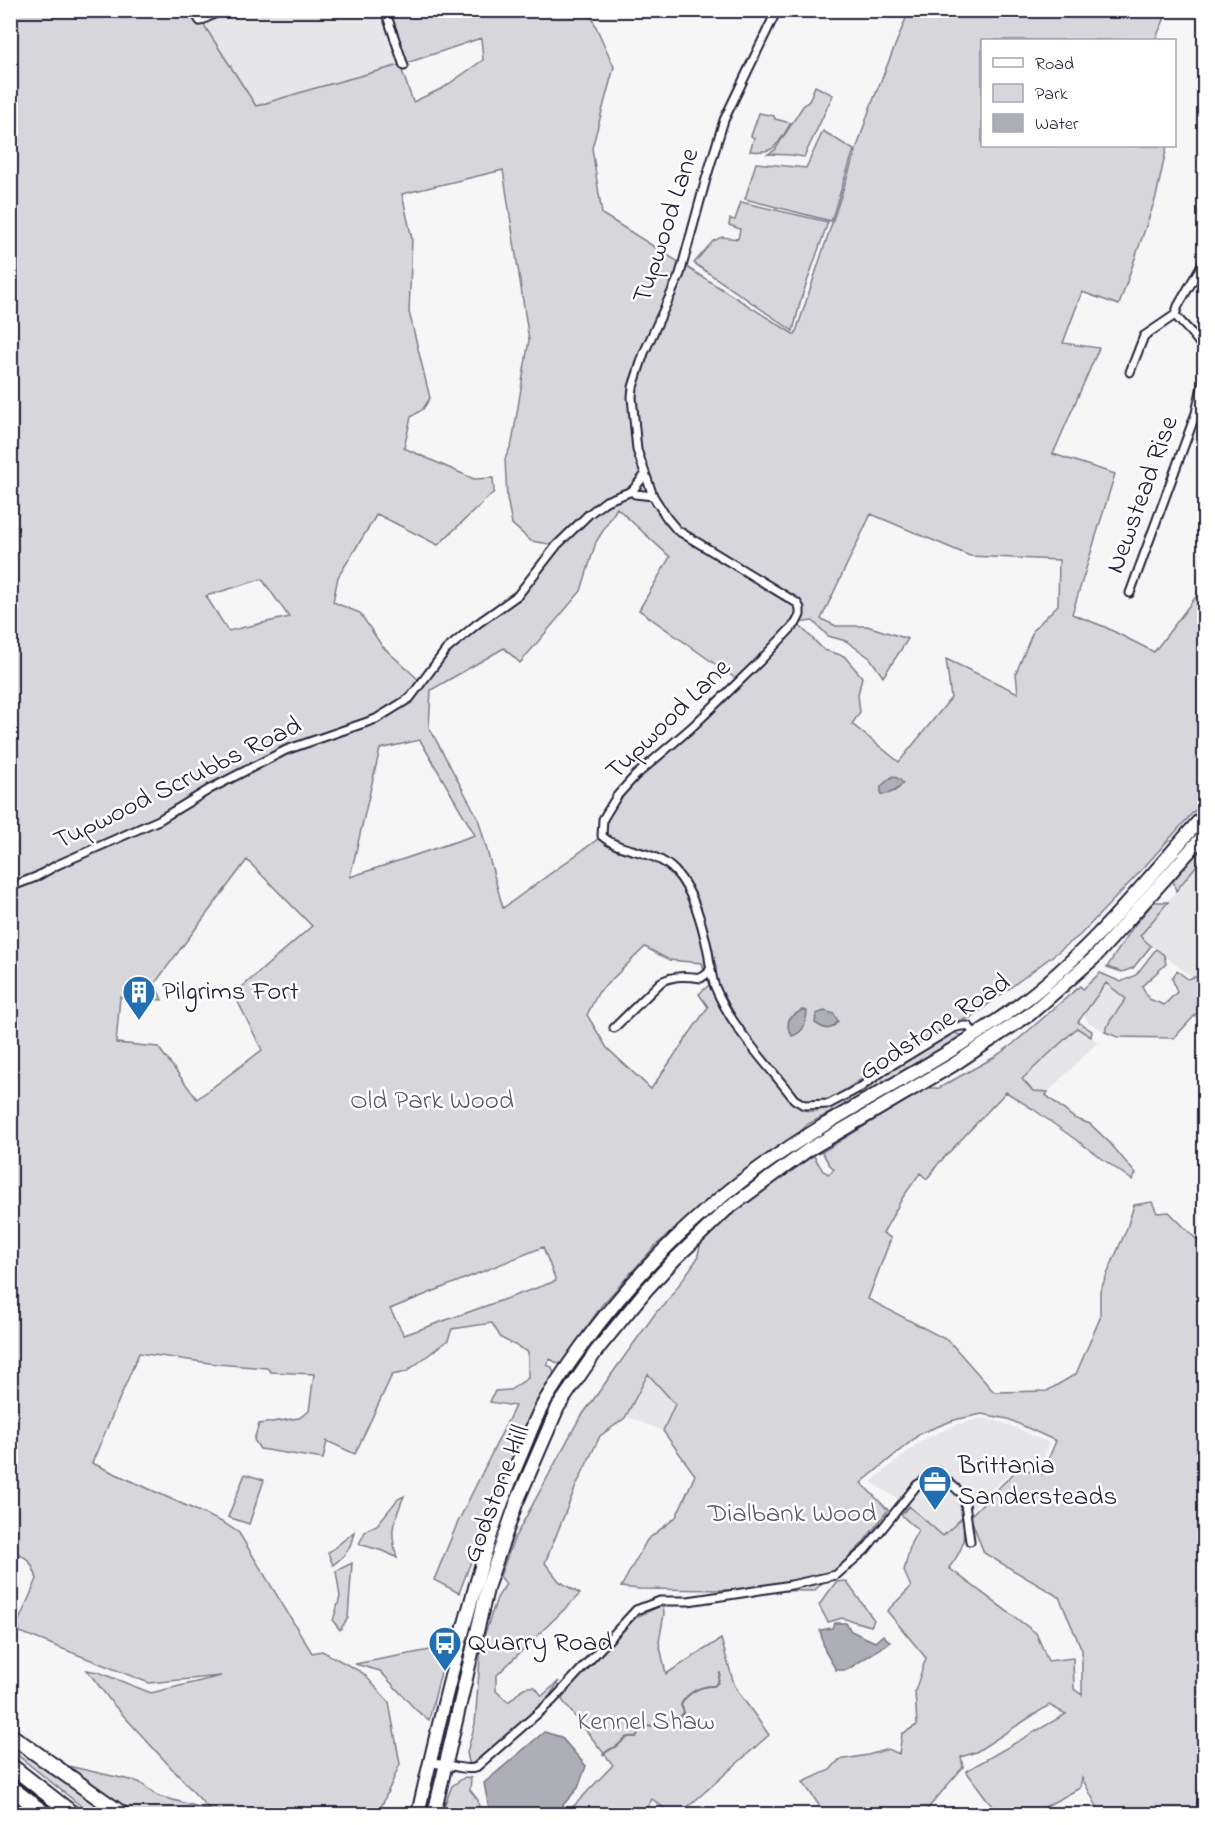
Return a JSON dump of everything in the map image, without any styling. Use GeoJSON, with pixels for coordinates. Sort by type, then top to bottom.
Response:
{"type":"FeatureCollection","features":[{"type":"Feature","properties":{"kind":"highway","name":"Godstone Road"},"geometry":{"type":"LineString","coordinates":[[665,1249],[706,1210],[765,1163],[976,1035],[1020,1004],[1075,958],[1204,815]]}},
{"type":"Feature","properties":{"kind":"highway","name":"Godstone Road"},"geometry":{"type":"LineString","coordinates":[[698,1237],[726,1210],[808,1150],[953,1065],[1030,1014],[1094,958],[1204,835]]}},
{"type":"Feature","properties":{"kind":"highway","name":"Godstone Hill"},"geometry":{"type":"LineString","coordinates":[[434,1815],[488,1585],[516,1504],[558,1407],[597,1350],[647,1289],[698,1237]]}},
{"type":"Feature","properties":{"kind":"highway","name":"Godstone Hill"},"geometry":{"type":"LineString","coordinates":[[418,1815],[429,1764],[478,1577],[504,1494],[546,1398],[587,1339],[643,1271],[665,1249]]}},
{"type":"Feature","properties":{"kind":"highway"},"geometry":{"type":"LineString","coordinates":[[10,1735],[122,1815]]}},
{"type":"Feature","properties":{"kind":"highway"},"geometry":{"type":"LineString","coordinates":[[10,1765],[74,1815]]}},
{"type":"Feature","properties":{"kind":"highway"},"geometry":{"type":"LineString","coordinates":[[10,1787],[45,1815]]}},
{"type":"Feature","properties":{"kind":"street"},"geometry":{"type":"LineString","coordinates":[[194,10],[200,21],[222,10]]}},
{"type":"Feature","properties":{"kind":"street"},"geometry":{"type":"LineString","coordinates":[[385,10],[404,66]]}},
{"type":"Feature","properties":{"kind":"street","name":"Tupwood Lane"},"geometry":{"type":"LineString","coordinates":[[777,10],[724,120],[680,274],[644,353],[636,375],[632,397],[637,450],[653,496],[667,518],[678,530],[778,593],[793,600],[800,608],[800,615],[796,623],[760,661],[692,727],[635,776],[617,796],[603,819],[602,836],[609,843],[646,853],[667,864],[676,873],[695,906],[704,933],[714,985],[740,1032],[794,1100],[804,1105],[829,1104],[861,1088],[887,1068],[954,1028],[968,1026],[976,1035]]}},
{"type":"Feature","properties":{"kind":"street"},"geometry":{"type":"LineString","coordinates":[[1130,372],[1144,336],[1175,315],[1204,261]]}},
{"type":"Feature","properties":{"kind":"street"},"geometry":{"type":"LineString","coordinates":[[1175,315],[1204,351]]}},
{"type":"Feature","properties":{"kind":"street","name":"Newstead Rise"},"geometry":{"type":"LineString","coordinates":[[1130,593],[1196,413],[1204,377]]}},
{"type":"Feature","properties":{"kind":"street"},"geometry":{"type":"LineString","coordinates":[[645,475],[632,491],[635,494],[653,496]]}},
{"type":"Feature","properties":{"kind":"street","name":"Tupwood Scrubbs Road"},"geometry":{"type":"LineString","coordinates":[[11,887],[36,878],[57,865],[159,820],[210,789],[286,750],[376,719],[410,698],[446,650],[477,624],[518,595],[556,545],[589,514],[606,501],[632,491]]}},
{"type":"Feature","properties":{"kind":"street"},"geometry":{"type":"LineString","coordinates":[[614,1028],[661,982],[670,977],[701,978],[708,973],[711,967]]}},
{"type":"Feature","properties":{"kind":"street"},"geometry":{"type":"LineString","coordinates":[[429,1764],[475,1768],[553,1700],[636,1610],[660,1601],[742,1593],[836,1575],[865,1550],[917,1485],[938,1472],[964,1496],[970,1541]]}},
{"type":"Feature","properties":{"kind":"shaded area"},"geometry":{"type":"Polygon","coordinates":[[[196,11],[390,11],[404,64],[255,107],[200,21],[196,11]]]}},
{"type":"Feature","properties":{"kind":"shaded area"},"geometry":{"type":"Polygon","coordinates":[[[1204,856],[1204,974],[1198,982],[1139,936],[1204,856]]]}},
{"type":"Feature","properties":{"kind":"shaded area"},"geometry":{"type":"Polygon","coordinates":[[[1107,983],[1126,999],[1105,1032],[1088,1022],[1083,1014],[1107,983]]]}},
{"type":"Feature","properties":{"kind":"shaded area"},"geometry":{"type":"Polygon","coordinates":[[[1077,1028],[1098,1042],[1048,1092],[1033,1091],[1022,1079],[1077,1028]]]}},
{"type":"Feature","properties":{"kind":"shaded area"},"geometry":{"type":"Polygon","coordinates":[[[648,1374],[676,1405],[663,1431],[626,1416],[648,1374]]]}},
{"type":"Feature","properties":{"kind":"shaded area"},"geometry":{"type":"Polygon","coordinates":[[[984,1418],[1007,1424],[1049,1443],[1039,1470],[1018,1464],[943,1536],[909,1506],[871,1482],[922,1440],[958,1424],[984,1418]]]}},
{"type":"Feature","properties":{"kind":"green space","name":"Old Park Wood"},"geometry":{"type":"Polygon","coordinates":[[[11,11],[195,11],[256,106],[400,65],[413,102],[443,88],[483,60],[481,38],[404,64],[390,11],[589,11],[614,67],[592,148],[602,214],[795,335],[870,108],[909,11],[1168,11],[1155,39],[981,39],[981,147],[1167,147],[1156,197],[1119,305],[1082,292],[1063,343],[1099,348],[1053,454],[1115,474],[1072,614],[1105,627],[1154,652],[1204,586],[1204,800],[1079,936],[970,1018],[960,1020],[891,1060],[830,1100],[806,1102],[796,1096],[774,1068],[773,1076],[791,1100],[802,1109],[815,1111],[834,1105],[950,1035],[955,1033],[960,1035],[960,1040],[897,1078],[808,1124],[784,1147],[722,1188],[655,1246],[602,1305],[561,1365],[550,1359],[546,1365],[552,1367],[555,1378],[535,1407],[495,1499],[459,1593],[434,1580],[457,1524],[515,1406],[490,1402],[495,1391],[510,1390],[528,1378],[528,1352],[501,1338],[492,1323],[452,1329],[448,1340],[406,1372],[392,1375],[355,1454],[327,1441],[323,1459],[260,1449],[254,1440],[259,1424],[299,1418],[309,1411],[314,1374],[271,1372],[267,1368],[217,1364],[139,1353],[92,1463],[224,1523],[239,1533],[312,1653],[322,1651],[363,1673],[389,1702],[400,1764],[378,1814],[134,1814],[68,1766],[139,1782],[158,1796],[210,1810],[112,1703],[87,1670],[98,1672],[151,1693],[221,1676],[149,1683],[20,1632],[18,1623],[37,1579],[28,1560],[11,1550],[11,11]],[[503,170],[402,194],[412,239],[409,312],[430,398],[423,409],[411,417],[404,448],[474,479],[493,478],[494,492],[438,545],[377,514],[338,577],[333,602],[360,613],[382,646],[421,682],[446,650],[518,595],[556,545],[531,541],[512,524],[507,498],[505,459],[512,443],[529,340],[503,170]],[[617,508],[596,542],[581,591],[520,663],[504,648],[431,690],[429,727],[478,818],[503,908],[602,836],[603,819],[635,776],[739,681],[639,610],[670,557],[617,508]],[[871,514],[821,619],[836,626],[867,626],[908,639],[883,677],[870,658],[846,641],[828,636],[813,621],[797,623],[824,650],[844,656],[862,677],[858,695],[860,712],[852,724],[899,762],[951,698],[946,659],[1018,693],[1016,673],[1034,629],[1058,605],[1059,560],[970,556],[871,514]],[[262,579],[206,596],[228,631],[289,617],[262,579]],[[420,740],[380,749],[350,877],[475,835],[420,740]],[[247,860],[155,983],[162,1000],[120,997],[116,1043],[158,1047],[197,1099],[262,1050],[234,994],[312,926],[247,860]],[[645,947],[598,993],[587,1015],[607,1048],[651,1089],[708,1007],[699,994],[709,985],[702,963],[669,960],[645,947]],[[543,1247],[390,1309],[404,1335],[556,1281],[543,1247]]]}},
{"type":"Feature","properties":{"kind":"green space"},"geometry":{"type":"Polygon","coordinates":[[[815,86],[833,95],[804,157],[768,154],[775,150],[803,106],[809,101],[815,86]]]}},
{"type":"Feature","properties":{"kind":"green space"},"geometry":{"type":"Polygon","coordinates":[[[759,113],[791,123],[776,146],[766,151],[750,151],[754,138],[751,136],[759,113]]]}},
{"type":"Feature","properties":{"kind":"green space"},"geometry":{"type":"Polygon","coordinates":[[[823,131],[854,150],[831,221],[745,199],[756,163],[806,168],[823,131]]]}},
{"type":"Feature","properties":{"kind":"green space"},"geometry":{"type":"Polygon","coordinates":[[[741,202],[828,222],[801,299],[793,331],[694,263],[713,241],[722,237],[738,239],[740,229],[729,225],[730,219],[735,220],[741,202]]]}},
{"type":"Feature","properties":{"kind":"green space"},"geometry":{"type":"Polygon","coordinates":[[[1204,821],[1204,828],[1129,915],[1088,957],[1035,1004],[963,1052],[738,1193],[674,1249],[619,1314],[592,1348],[572,1379],[483,1591],[440,1759],[436,1758],[491,1545],[515,1480],[547,1409],[601,1329],[674,1246],[729,1196],[807,1141],[1003,1022],[1204,821]]]}},
{"type":"Feature","properties":{"kind":"green space"},"geometry":{"type":"Polygon","coordinates":[[[1204,845],[1204,856],[1176,891],[1173,881],[1204,845]]]}},
{"type":"Feature","properties":{"kind":"green space"},"geometry":{"type":"Polygon","coordinates":[[[1154,902],[1168,902],[1140,936],[1151,946],[1133,968],[1122,972],[1107,967],[1133,927],[1154,902]]]}},
{"type":"Feature","properties":{"kind":"green space","name":"Dialbank Wood"},"geometry":{"type":"Polygon","coordinates":[[[1156,949],[1164,955],[1166,964],[1142,986],[1149,999],[1164,1005],[1177,992],[1172,978],[1177,971],[1188,979],[1204,974],[1204,1008],[1174,1038],[1118,1037],[1105,1032],[1126,999],[1106,983],[1078,1022],[1092,1031],[1091,1037],[1077,1028],[1022,1079],[1033,1091],[1048,1092],[1046,1095],[1074,1118],[1090,1124],[1110,1143],[1136,1174],[1132,1180],[1006,1092],[938,1164],[927,1179],[920,1173],[903,1197],[883,1233],[891,1238],[868,1299],[949,1341],[994,1392],[1047,1391],[1076,1374],[1100,1318],[1100,1291],[1127,1228],[1134,1205],[1152,1202],[1157,1213],[1169,1212],[1204,1247],[1204,1814],[1101,1814],[1082,1778],[1080,1788],[1032,1814],[998,1814],[966,1771],[1066,1714],[1049,1705],[976,1752],[961,1757],[963,1767],[923,1814],[825,1814],[803,1782],[830,1770],[839,1760],[888,1749],[899,1754],[902,1734],[917,1725],[915,1691],[926,1658],[887,1611],[911,1587],[904,1571],[911,1543],[918,1530],[901,1515],[909,1506],[943,1536],[963,1517],[962,1544],[949,1568],[1036,1633],[1048,1661],[1073,1658],[1074,1689],[1082,1695],[1082,1650],[1059,1597],[984,1553],[970,1516],[1019,1468],[1042,1474],[1056,1441],[1008,1419],[982,1414],[954,1420],[921,1433],[861,1483],[888,1510],[862,1544],[814,1591],[621,1587],[647,1540],[676,1517],[695,1475],[663,1431],[675,1404],[648,1374],[625,1418],[600,1436],[576,1486],[545,1563],[559,1581],[580,1594],[496,1676],[496,1691],[508,1702],[520,1691],[529,1687],[535,1687],[542,1696],[559,1681],[549,1697],[480,1761],[474,1766],[469,1763],[467,1752],[475,1724],[481,1645],[497,1598],[506,1584],[500,1576],[514,1539],[578,1421],[697,1259],[701,1242],[726,1216],[812,1153],[823,1171],[829,1174],[834,1169],[822,1152],[926,1088],[939,1088],[993,1058],[1013,1044],[1080,986],[1083,989],[1100,973],[1121,982],[1136,975],[1156,949]]]}},
{"type":"Feature","properties":{"kind":"green space"},"geometry":{"type":"Polygon","coordinates":[[[245,1474],[264,1480],[249,1524],[228,1517],[245,1474]]]}},
{"type":"Feature","properties":{"kind":"green space"},"geometry":{"type":"Polygon","coordinates":[[[404,1496],[393,1526],[397,1558],[386,1552],[359,1544],[366,1530],[377,1525],[398,1499],[404,1496]]]}},
{"type":"Feature","properties":{"kind":"green space"},"geometry":{"type":"Polygon","coordinates":[[[354,1532],[347,1551],[333,1565],[328,1553],[354,1532]]]}},
{"type":"Feature","properties":{"kind":"green space"},"geometry":{"type":"Polygon","coordinates":[[[352,1563],[348,1618],[340,1630],[333,1621],[340,1597],[336,1571],[352,1563]]]}},
{"type":"Feature","properties":{"kind":"green space"},"geometry":{"type":"Polygon","coordinates":[[[846,1581],[874,1620],[871,1626],[842,1618],[828,1622],[819,1605],[836,1582],[846,1581]]]}},
{"type":"Feature","properties":{"kind":"green space","name":"Kennel Shaw"},"geometry":{"type":"Polygon","coordinates":[[[663,1605],[664,1614],[659,1642],[666,1674],[721,1639],[734,1684],[769,1735],[680,1814],[669,1811],[652,1799],[643,1814],[566,1814],[613,1765],[562,1700],[568,1687],[636,1617],[663,1605]]]}},
{"type":"Feature","properties":{"kind":"green space"},"geometry":{"type":"Polygon","coordinates":[[[447,1648],[429,1720],[416,1710],[380,1671],[355,1664],[447,1648]]]}},
{"type":"Feature","properties":{"kind":"green space"},"geometry":{"type":"Polygon","coordinates":[[[10,1741],[113,1814],[91,1814],[11,1750],[10,1741]]]}},
{"type":"Feature","properties":{"kind":"green space"},"geometry":{"type":"Polygon","coordinates":[[[465,1777],[471,1778],[470,1790],[478,1800],[480,1814],[441,1814],[452,1786],[465,1777]]]}},
{"type":"Feature","properties":{"kind":"water"},"geometry":{"type":"Polygon","coordinates":[[[893,776],[903,783],[894,792],[881,795],[881,786],[893,776]]]}},
{"type":"Feature","properties":{"kind":"water"},"geometry":{"type":"Polygon","coordinates":[[[802,1010],[807,1011],[804,1026],[800,1032],[792,1036],[788,1027],[789,1018],[802,1010]]]}},
{"type":"Feature","properties":{"kind":"water"},"geometry":{"type":"Polygon","coordinates":[[[824,1011],[834,1014],[838,1021],[833,1027],[825,1028],[815,1023],[816,1014],[824,1011]]]}},
{"type":"Feature","properties":{"kind":"water"},"geometry":{"type":"Polygon","coordinates":[[[834,1623],[846,1623],[851,1631],[875,1642],[883,1635],[890,1642],[847,1670],[836,1670],[825,1651],[820,1630],[832,1628],[834,1623]]]}},
{"type":"Feature","properties":{"kind":"water"},"geometry":{"type":"Polygon","coordinates":[[[544,1732],[561,1737],[586,1766],[578,1788],[555,1814],[490,1814],[484,1783],[544,1732]]]}},
{"type":"Feature","properties":{"kind":"waterway"},"geometry":{"type":"LineString","coordinates":[[603,1755],[626,1738],[636,1737],[641,1728],[675,1721],[684,1712],[681,1705],[690,1693],[700,1688],[714,1686],[718,1682],[720,1673]]}},
{"type":"Feature","properties":{"kind":"place","name":"Pilgrims Fort"},"geometry":{"type":"Point","coordinates":[139,1021]}},
{"type":"Feature","properties":{"kind":"place","name":"Brittania Sandersteads"},"geometry":{"type":"Point","coordinates":[935,1511]}},
{"type":"Feature","properties":{"kind":"place","name":"Quarry Road"},"geometry":{"type":"Point","coordinates":[445,1672]}}]}
